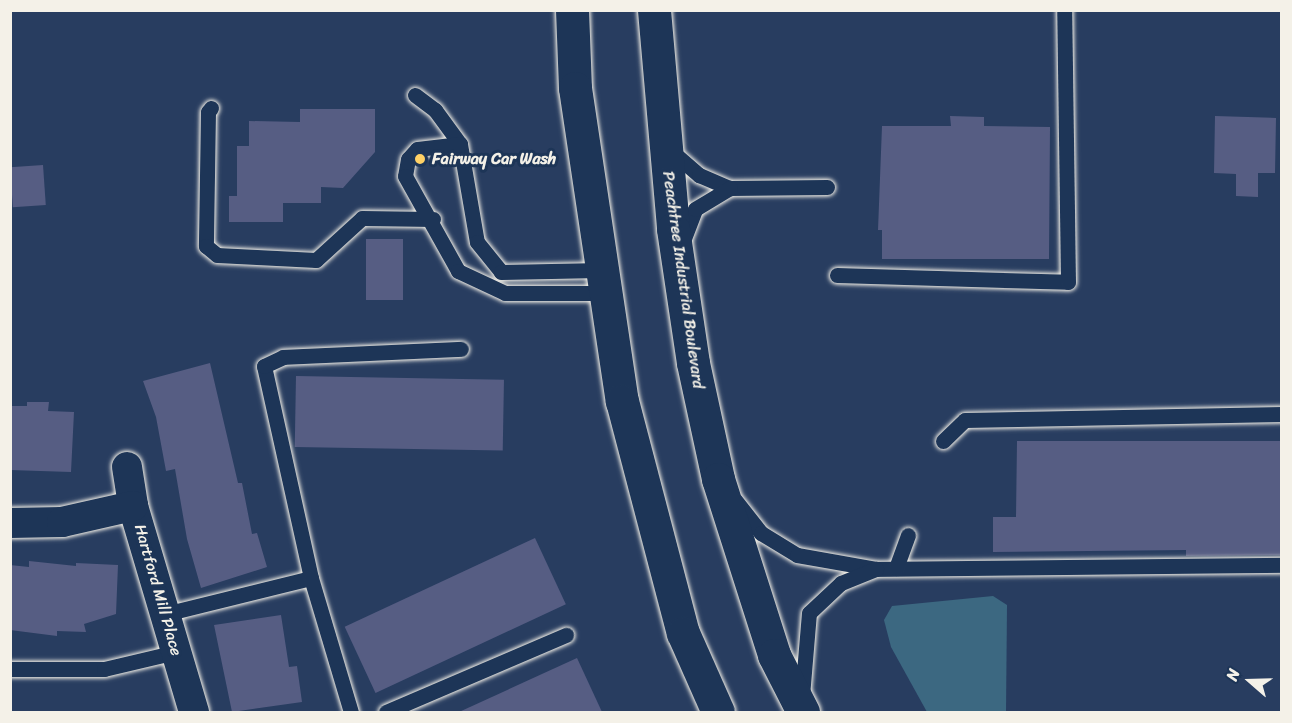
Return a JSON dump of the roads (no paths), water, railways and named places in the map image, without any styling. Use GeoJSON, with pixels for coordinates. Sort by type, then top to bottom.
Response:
{"type":"FeatureCollection","features":[{"type":"Feature","properties":{"kind":"highway"},"geometry":{"type":"LineString","coordinates":[[572,10],[575,88],[622,401],[646,502],[683,633],[718,712]]}},
{"type":"Feature","properties":{"kind":"highway","name":"Peachtree Industrial Boulevard"},"geometry":{"type":"LineString","coordinates":[[654,10],[665,146],[690,349],[718,478],[774,655],[802,711]]}},
{"type":"Feature","properties":{"kind":"street","name":"Hartford Mill Place"},"geometry":{"type":"LineString","coordinates":[[127,467],[133,506],[194,712]]}},
{"type":"Feature","properties":{"kind":"street"},"geometry":{"type":"LineString","coordinates":[[10,523],[62,522],[133,506]]}},
{"type":"Feature","properties":{"kind":"lane"},"geometry":{"type":"LineString","coordinates":[[837,275],[1068,282],[1064,10]]}},
{"type":"Feature","properties":{"kind":"lane"},"geometry":{"type":"LineString","coordinates":[[415,95],[435,110],[460,144],[477,242],[501,272],[603,281]]}},
{"type":"Feature","properties":{"kind":"lane"},"geometry":{"type":"LineString","coordinates":[[210,110],[206,246],[217,255],[316,260],[362,218],[433,219]]}},
{"type":"Feature","properties":{"kind":"lane"},"geometry":{"type":"LineString","coordinates":[[460,144],[417,149],[408,159],[405,176],[415,198],[433,219],[458,271],[505,293],[603,281]]}},
{"type":"Feature","properties":{"kind":"lane"},"geometry":{"type":"LineString","coordinates":[[665,146],[699,175],[730,188],[827,187]]}},
{"type":"Feature","properties":{"kind":"lane"},"geometry":{"type":"LineString","coordinates":[[677,255],[695,209],[730,188]]}},
{"type":"Feature","properties":{"kind":"lane"},"geometry":{"type":"LineString","coordinates":[[351,712],[311,578],[264,366],[283,357],[461,350]]}},
{"type":"Feature","properties":{"kind":"lane"},"geometry":{"type":"LineString","coordinates":[[943,441],[965,420],[1281,414]]}},
{"type":"Feature","properties":{"kind":"lane"},"geometry":{"type":"LineString","coordinates":[[718,478],[761,533],[797,555],[876,568],[1281,565]]}},
{"type":"Feature","properties":{"kind":"lane"},"geometry":{"type":"LineString","coordinates":[[896,568],[908,535]]}},
{"type":"Feature","properties":{"kind":"lane"},"geometry":{"type":"LineString","coordinates":[[802,711],[809,613],[841,583],[876,568]]}},
{"type":"Feature","properties":{"kind":"lane"},"geometry":{"type":"LineString","coordinates":[[165,614],[311,578]]}},
{"type":"Feature","properties":{"kind":"lane"},"geometry":{"type":"LineString","coordinates":[[386,712],[566,634]]}},
{"type":"Feature","properties":{"kind":"lane"},"geometry":{"type":"LineString","coordinates":[[10,669],[126,666],[176,652]]}},
{"type":"Feature","properties":{"kind":"water"},"geometry":{"type":"Polygon","coordinates":[[[993,596],[1007,605],[1006,712],[927,712],[891,647],[884,620],[892,606],[993,596]]]}},
{"type":"Feature","properties":{"kind":"place","name":"Fairway Car Wash"},"geometry":{"type":"Point","coordinates":[420,159]}}]}
